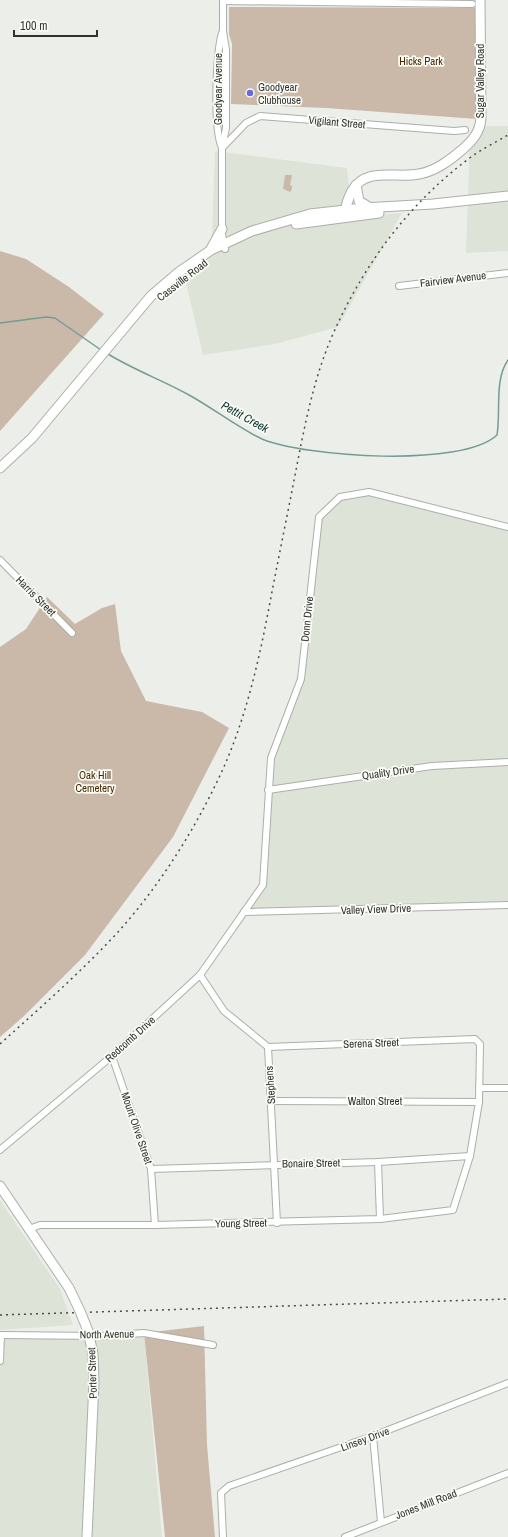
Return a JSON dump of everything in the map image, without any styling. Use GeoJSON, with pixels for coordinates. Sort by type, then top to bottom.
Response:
{"type":"FeatureCollection","features":[{"type":"Feature","properties":{"kind":"main road","name":"Sugar Valley Road"},"geometry":{"type":"LineString","coordinates":[[356,185],[364,179],[375,175],[413,175],[429,171],[449,160],[475,137],[481,121],[476,2]]}},
{"type":"Feature","properties":{"kind":"main road"},"geometry":{"type":"LineString","coordinates":[[356,185],[359,201],[369,208]]}},
{"type":"Feature","properties":{"kind":"main road"},"geometry":{"type":"LineString","coordinates":[[346,213],[349,197],[356,185]]}},
{"type":"Feature","properties":{"kind":"main road","name":"Cassville Road"},"geometry":{"type":"LineString","coordinates":[[0,476],[32,446],[136,317],[170,279],[211,250],[277,229],[369,208],[433,204],[508,196]]}},
{"type":"Feature","properties":{"kind":"main road","name":"Cassville Road"},"geometry":{"type":"LineString","coordinates":[[136,317],[180,279],[238,236],[301,216],[420,208],[433,204]]}},
{"type":"Feature","properties":{"kind":"main road"},"geometry":{"type":"LineString","coordinates":[[211,250],[222,228],[230,234],[238,236]]}},
{"type":"Feature","properties":{"kind":"main road","name":"Cassville Road"},"geometry":{"type":"LineString","coordinates":[[0,468],[32,438],[94,368]]}},
{"type":"Feature","properties":{"kind":"main road","name":"Porter Street"},"geometry":{"type":"LineString","coordinates":[[0,1186],[69,1288],[89,1333],[93,1354],[94,1382],[87,1537]]}},
{"type":"Feature","properties":{"kind":"street"},"geometry":{"type":"LineString","coordinates":[[223,1],[476,2]]}},
{"type":"Feature","properties":{"kind":"street","name":"Goodyear Avenue"},"geometry":{"type":"LineString","coordinates":[[223,1],[223,31],[226,58],[226,128],[222,148],[222,228],[224,247]]}},
{"type":"Feature","properties":{"kind":"street","name":"Vigilant Street"},"geometry":{"type":"LineString","coordinates":[[222,148],[249,120],[260,116],[454,131],[465,130]]}},
{"type":"Feature","properties":{"kind":"street","name":"Fairview Avenue"},"geometry":{"type":"LineString","coordinates":[[399,286],[508,273]]}},
{"type":"Feature","properties":{"kind":"street","name":"Donn Drive"},"geometry":{"type":"LineString","coordinates":[[244,912],[262,885],[271,758],[301,679],[319,517],[340,497],[369,492],[508,526]]}},
{"type":"Feature","properties":{"kind":"street","name":"Harris Street"},"geometry":{"type":"LineString","coordinates":[[0,560],[72,634]]}},
{"type":"Feature","properties":{"kind":"street","name":"Quality Drive"},"geometry":{"type":"LineString","coordinates":[[268,790],[432,766],[508,762]]}},
{"type":"Feature","properties":{"kind":"street","name":"Valley View Drive"},"geometry":{"type":"LineString","coordinates":[[244,912],[508,905]]}},
{"type":"Feature","properties":{"kind":"street","name":"Redcomb Drive"},"geometry":{"type":"LineString","coordinates":[[0,1150],[112,1056],[200,974],[244,912]]}},
{"type":"Feature","properties":{"kind":"street"},"geometry":{"type":"LineString","coordinates":[[200,974],[224,1011],[268,1047]]}},
{"type":"Feature","properties":{"kind":"street","name":"Serena Street"},"geometry":{"type":"LineString","coordinates":[[268,1047],[475,1039],[480,1044],[479,1088]]}},
{"type":"Feature","properties":{"kind":"street","name":"Stephens"},"geometry":{"type":"LineString","coordinates":[[268,1047],[276,1223]]}},
{"type":"Feature","properties":{"kind":"street","name":"Mount Olive Street"},"geometry":{"type":"LineString","coordinates":[[112,1056],[151,1169],[155,1225]]}},
{"type":"Feature","properties":{"kind":"street"},"geometry":{"type":"LineString","coordinates":[[470,1156],[479,1088],[508,1088]]}},
{"type":"Feature","properties":{"kind":"street","name":"Walton Street"},"geometry":{"type":"LineString","coordinates":[[271,1101],[478,1102]]}},
{"type":"Feature","properties":{"kind":"street","name":"Bonaire Street"},"geometry":{"type":"LineString","coordinates":[[151,1169],[274,1164],[378,1162],[470,1156]]}},
{"type":"Feature","properties":{"kind":"street","name":"Young Street"},"geometry":{"type":"LineString","coordinates":[[29,1229],[40,1225],[276,1223],[380,1219],[453,1210],[470,1156]]}},
{"type":"Feature","properties":{"kind":"street"},"geometry":{"type":"LineString","coordinates":[[378,1162],[380,1219]]}},
{"type":"Feature","properties":{"kind":"street","name":"North Avenue"},"geometry":{"type":"LineString","coordinates":[[0,1335],[144,1333],[213,1344]]}},
{"type":"Feature","properties":{"kind":"street"},"geometry":{"type":"LineString","coordinates":[[0,1335],[0,1361]]}},
{"type":"Feature","properties":{"kind":"street","name":"Linsey Drive"},"geometry":{"type":"LineString","coordinates":[[223,1537],[221,1493],[229,1486],[373,1436],[508,1383]]}},
{"type":"Feature","properties":{"kind":"street"},"geometry":{"type":"LineString","coordinates":[[373,1436],[382,1522]]}},
{"type":"Feature","properties":{"kind":"street","name":"Jones Mill Road"},"geometry":{"type":"LineString","coordinates":[[345,1537],[508,1473]]}},
{"type":"Feature","properties":{"kind":"shaded area"},"geometry":{"type":"Polygon","coordinates":[[[476,126],[508,126],[508,251],[466,253],[470,136],[476,126]]]}},
{"type":"Feature","properties":{"kind":"shaded area"},"geometry":{"type":"Polygon","coordinates":[[[215,151],[347,168],[352,217],[402,213],[338,327],[275,344],[203,355],[186,283],[190,260],[209,247],[212,233],[215,151]]]}},
{"type":"Feature","properties":{"kind":"shaded area"},"geometry":{"type":"Polygon","coordinates":[[[369,492],[508,527],[508,901],[246,909],[260,888],[271,758],[301,679],[319,517],[340,497],[369,492]]]}},
{"type":"Feature","properties":{"kind":"shaded area"},"geometry":{"type":"Polygon","coordinates":[[[0,1200],[60,1289],[73,1325],[0,1330],[0,1200]]]}},
{"type":"Feature","properties":{"kind":"shaded area"},"geometry":{"type":"Polygon","coordinates":[[[144,1333],[162,1537],[0,1537],[0,1335],[144,1333]]]}},
{"type":"Feature","properties":{"kind":"green space","name":"Hicks Park"},"geometry":{"type":"Polygon","coordinates":[[[229,7],[477,8],[477,119],[326,108],[231,104],[232,44],[229,34],[229,7]]]}},
{"type":"Feature","properties":{"kind":"green space"},"geometry":{"type":"Polygon","coordinates":[[[285,175],[292,175],[290,185],[292,186],[292,189],[290,192],[283,189],[285,175]]]}},
{"type":"Feature","properties":{"kind":"green space"},"geometry":{"type":"Polygon","coordinates":[[[0,251],[26,259],[69,287],[104,314],[0,431],[0,251]]]}},
{"type":"Feature","properties":{"kind":"green space","name":"Oak Hill Cemetery"},"geometry":{"type":"Polygon","coordinates":[[[47,597],[75,624],[102,608],[115,604],[121,651],[146,701],[202,712],[229,728],[173,837],[85,955],[24,1016],[0,1037],[0,647],[26,629],[47,597]]]}},
{"type":"Feature","properties":{"kind":"green space"},"geometry":{"type":"Polygon","coordinates":[[[204,1326],[207,1445],[215,1537],[165,1537],[144,1333],[204,1326]]]}},
{"type":"Feature","properties":{"kind":"waterway","name":"Pettit Creek"},"geometry":{"type":"LineString","coordinates":[[0,323],[46,317],[55,318],[101,350]]}},
{"type":"Feature","properties":{"kind":"waterway","name":"Pettit Creek"},"geometry":{"type":"LineString","coordinates":[[108,354],[189,395],[262,439],[312,451],[382,456],[419,456],[452,452],[479,445],[497,435],[499,386],[508,360]]}},
{"type":"Feature","properties":{"kind":"railway"},"geometry":{"type":"LineString","coordinates":[[0,1044],[75,976],[134,914],[163,875],[201,813],[232,749],[252,685],[267,619],[307,418],[320,367],[333,334],[345,308],[374,259],[390,236],[408,215],[428,194],[475,154],[508,135]]}},
{"type":"Feature","properties":{"kind":"railway"},"geometry":{"type":"LineString","coordinates":[[0,1315],[508,1299]]}},
{"type":"Feature","properties":{"kind":"place","name":"Goodyear Clubhouse"},"geometry":{"type":"Point","coordinates":[250,93]}}]}
